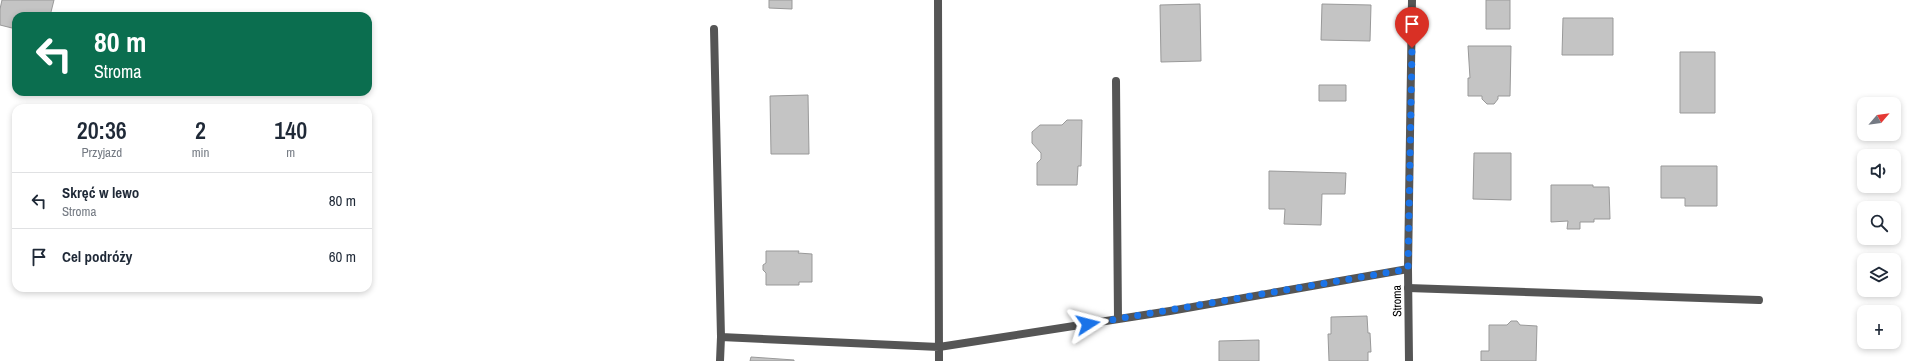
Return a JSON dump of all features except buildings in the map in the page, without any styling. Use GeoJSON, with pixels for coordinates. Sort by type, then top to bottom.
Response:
{"type":"FeatureCollection","features":[{"type":"Feature","properties":{"kind":"street"},"geometry":{"type":"LineString","coordinates":[[938,0],[939,361]]}},
{"type":"Feature","properties":{"kind":"street","name":"Stroma"},"geometry":{"type":"LineString","coordinates":[[1409,361],[1408,269],[1412,0]]}},
{"type":"Feature","properties":{"kind":"street"},"geometry":{"type":"LineString","coordinates":[[714,29],[721,337],[720,361]]}},
{"type":"Feature","properties":{"kind":"street"},"geometry":{"type":"LineString","coordinates":[[1116,81],[1118,319]]}},
{"type":"Feature","properties":{"kind":"street"},"geometry":{"type":"LineString","coordinates":[[721,337],[939,347],[1118,319],[1408,269]]}},
{"type":"Feature","properties":{"kind":"street"},"geometry":{"type":"LineString","coordinates":[[1408,288],[1758,300]]}},
{"type":"Feature","properties":{"kind":"route"},"geometry":{"type":"LineString","coordinates":[[1088,324],[1408,269],[1412,48]]}}]}
